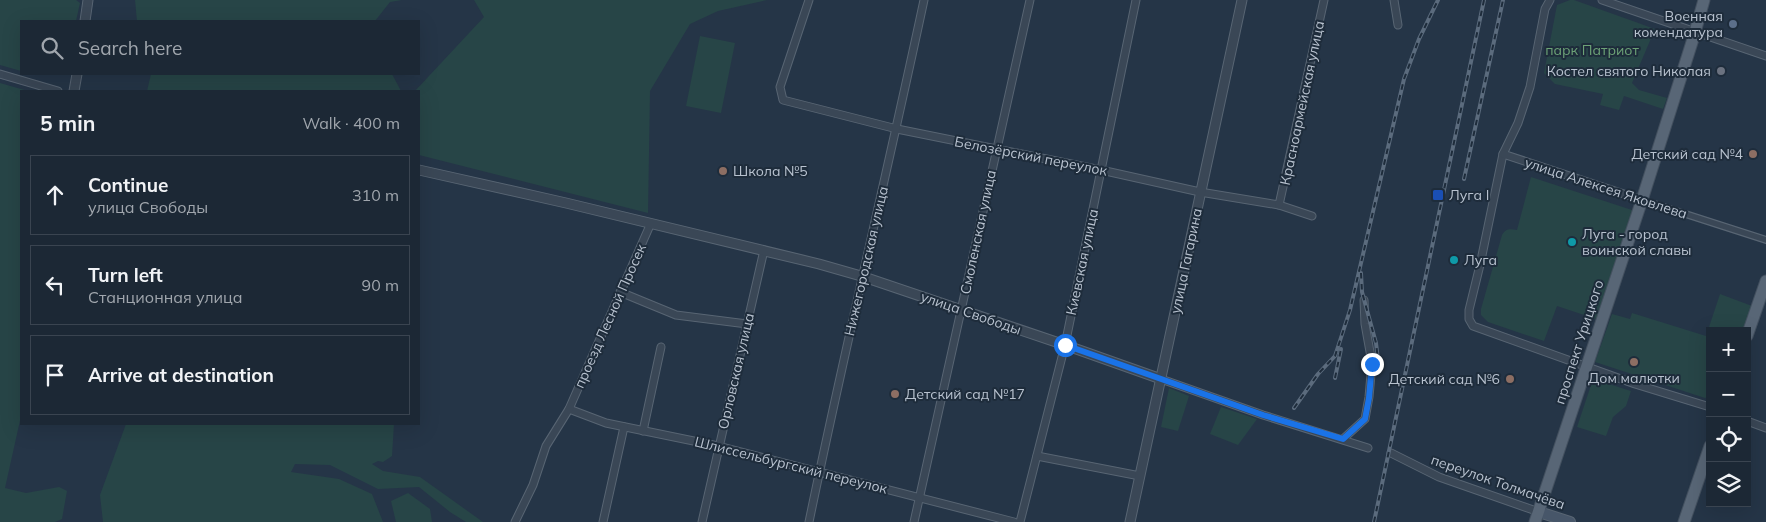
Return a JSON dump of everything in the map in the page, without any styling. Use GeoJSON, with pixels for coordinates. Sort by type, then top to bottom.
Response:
{"type":"FeatureCollection","features":[{"type":"Feature","properties":{"kind":"main road","name":"проспект Урицкого"},"geometry":{"type":"LineString","coordinates":[[1537,517],[1642,200],[1704,0]]}},
{"type":"Feature","properties":{"kind":"main road"},"geometry":{"type":"LineString","coordinates":[[1750,327],[1766,281]]}},
{"type":"Feature","properties":{"kind":"main road"},"geometry":{"type":"LineString","coordinates":[[1684,522],[1706,458]]}},
{"type":"Feature","properties":{"kind":"main road","name":"переулок Толмачёва"},"geometry":{"type":"LineString","coordinates":[[1537,517],[1570,522]]}},
{"type":"Feature","properties":{"kind":"street"},"geometry":{"type":"LineString","coordinates":[[85,20],[88,0]]}},
{"type":"Feature","properties":{"kind":"street","name":"Белозёрский переулок"},"geometry":{"type":"LineString","coordinates":[[809,0],[780,87],[783,100],[897,129],[1200,192],[1279,205],[1312,216]]}},
{"type":"Feature","properties":{"kind":"street","name":"Нижегородская улица"},"geometry":{"type":"LineString","coordinates":[[810,522],[862,276],[897,129],[924,0]]}},
{"type":"Feature","properties":{"kind":"street","name":"Смоленская улица"},"geometry":{"type":"LineString","coordinates":[[914,522],[1030,0]]}},
{"type":"Feature","properties":{"kind":"street","name":"Киевская улица"},"geometry":{"type":"LineString","coordinates":[[1020,522],[1065,345],[1136,0]]}},
{"type":"Feature","properties":{"kind":"street","name":"улица Гагарина"},"geometry":{"type":"LineString","coordinates":[[1130,522],[1242,0]]}},
{"type":"Feature","properties":{"kind":"street","name":"Красноармейская улица"},"geometry":{"type":"LineString","coordinates":[[1279,205],[1324,0]]}},
{"type":"Feature","properties":{"kind":"street"},"geometry":{"type":"LineString","coordinates":[[1394,0],[1398,25]]}},
{"type":"Feature","properties":{"kind":"street"},"geometry":{"type":"LineString","coordinates":[[1550,0],[1545,9],[1528,93],[1518,123],[1504,154],[1469,310],[1469,319],[1473,326],[1635,384],[1706,406]]}},
{"type":"Feature","properties":{"kind":"street"},"geometry":{"type":"LineString","coordinates":[[1602,0],[1766,56]]}},
{"type":"Feature","properties":{"kind":"street"},"geometry":{"type":"LineString","coordinates":[[0,74],[55,90]]}},
{"type":"Feature","properties":{"kind":"street"},"geometry":{"type":"LineString","coordinates":[[74,90],[77,75]]}},
{"type":"Feature","properties":{"kind":"street","name":"улица Алексея Яковлева"},"geometry":{"type":"LineString","coordinates":[[1504,154],[1766,240]]}},
{"type":"Feature","properties":{"kind":"street","name":"улица Свободы"},"geometry":{"type":"LineString","coordinates":[[420,170],[764,250],[862,276],[1263,415],[1368,448]]}},
{"type":"Feature","properties":{"kind":"street","name":"проезд Лесной Просек"},"geometry":{"type":"LineString","coordinates":[[515,522],[533,485],[546,446],[569,409],[651,223]]}},
{"type":"Feature","properties":{"kind":"street","name":"Орловская улица"},"geometry":{"type":"LineString","coordinates":[[702,522],[764,250]]}},
{"type":"Feature","properties":{"kind":"street"},"geometry":{"type":"LineString","coordinates":[[620,292],[676,315],[747,324]]}},
{"type":"Feature","properties":{"kind":"street"},"geometry":{"type":"LineString","coordinates":[[1343,439],[1365,419],[1369,398],[1372,364],[1365,324],[1364,300]]}},
{"type":"Feature","properties":{"kind":"street"},"geometry":{"type":"LineString","coordinates":[[644,431],[661,347]]}},
{"type":"Feature","properties":{"kind":"street","name":"Шлиссельбургский переулок"},"geometry":{"type":"LineString","coordinates":[[569,409],[606,423],[718,446],[1014,522]]}},
{"type":"Feature","properties":{"kind":"street"},"geometry":{"type":"LineString","coordinates":[[1751,422],[1766,428]]}},
{"type":"Feature","properties":{"kind":"street"},"geometry":{"type":"LineString","coordinates":[[603,522],[624,427]]}},
{"type":"Feature","properties":{"kind":"street","name":"переулок Толмачёва"},"geometry":{"type":"LineString","coordinates":[[1391,453],[1438,477],[1537,517]]}},
{"type":"Feature","properties":{"kind":"street"},"geometry":{"type":"LineString","coordinates":[[1037,456],[1140,476]]}},
{"type":"Feature","properties":{"kind":"green space"},"geometry":{"type":"Polygon","coordinates":[[[0,0],[76,0],[80,3],[76,20],[20,20],[20,71],[0,65],[0,0]]]}},
{"type":"Feature","properties":{"kind":"green space"},"geometry":{"type":"Polygon","coordinates":[[[135,0],[402,0],[390,2],[376,20],[137,20],[135,0]]]}},
{"type":"Feature","properties":{"kind":"green space"},"geometry":{"type":"Polygon","coordinates":[[[474,0],[767,0],[718,11],[690,24],[650,91],[648,213],[420,155],[420,90],[416,90],[484,17],[474,0]]]}},
{"type":"Feature","properties":{"kind":"green space","name":"парк Патриот"},"geometry":{"type":"Polygon","coordinates":[[[1570,0],[1655,29],[1632,83],[1639,90],[1667,98],[1663,109],[1624,96],[1619,110],[1600,105],[1603,94],[1555,84],[1544,73],[1557,5],[1570,0]]]}},
{"type":"Feature","properties":{"kind":"green space"},"geometry":{"type":"Polygon","coordinates":[[[700,36],[735,43],[721,113],[686,106],[700,36]]]}},
{"type":"Feature","properties":{"kind":"green space"},"geometry":{"type":"Polygon","coordinates":[[[151,75],[393,75],[400,90],[147,90],[151,75]]]}},
{"type":"Feature","properties":{"kind":"green space"},"geometry":{"type":"Polygon","coordinates":[[[0,83],[24,90],[20,90],[20,420],[5,488],[26,493],[59,487],[67,491],[62,519],[55,522],[0,522],[0,83]]]}},
{"type":"Feature","properties":{"kind":"green space"},"geometry":{"type":"Polygon","coordinates":[[[1531,177],[1635,211],[1599,320],[1557,306],[1544,341],[1488,322],[1481,315],[1481,309],[1502,235],[1508,230],[1517,230],[1531,177]]]}},
{"type":"Feature","properties":{"kind":"green space"},"geometry":{"type":"Polygon","coordinates":[[[1720,294],[1752,306],[1744,327],[1709,327],[1720,294]]]}},
{"type":"Feature","properties":{"kind":"green space"},"geometry":{"type":"Polygon","coordinates":[[[1632,313],[1706,336],[1706,398],[1595,362],[1612,314],[1630,319],[1632,313]]]}},
{"type":"Feature","properties":{"kind":"green space"},"geometry":{"type":"Polygon","coordinates":[[[1593,379],[1631,391],[1626,406],[1613,417],[1606,436],[1577,427],[1593,379]]]}},
{"type":"Feature","properties":{"kind":"green space"},"geometry":{"type":"Polygon","coordinates":[[[1169,388],[1189,396],[1178,431],[1161,427],[1169,388]]]}},
{"type":"Feature","properties":{"kind":"green space"},"geometry":{"type":"Polygon","coordinates":[[[1221,407],[1257,419],[1238,445],[1210,434],[1221,407]]]}},
{"type":"Feature","properties":{"kind":"green space"},"geometry":{"type":"Polygon","coordinates":[[[126,425],[394,425],[392,456],[383,462],[378,461],[372,464],[383,471],[420,477],[483,522],[466,522],[450,512],[419,487],[378,489],[330,465],[295,464],[291,472],[339,479],[372,494],[383,522],[103,522],[100,495],[126,425]]]}},
{"type":"Feature","properties":{"kind":"green space"},"geometry":{"type":"Polygon","coordinates":[[[408,493],[430,509],[432,522],[396,522],[391,501],[408,493]]]}},
{"type":"Feature","properties":{"kind":"railway"},"geometry":{"type":"LineString","coordinates":[[1294,408],[1318,374],[1335,356],[1350,310],[1404,79],[1419,39],[1438,0]]}},
{"type":"Feature","properties":{"kind":"railway"},"geometry":{"type":"LineString","coordinates":[[1374,522],[1484,0]]}},
{"type":"Feature","properties":{"kind":"railway"},"geometry":{"type":"LineString","coordinates":[[1464,179],[1503,0]]}},
{"type":"Feature","properties":{"kind":"railway"},"geometry":{"type":"LineString","coordinates":[[1361,273],[1362,292],[1376,343],[1379,368]]}},
{"type":"Feature","properties":{"kind":"railway"},"geometry":{"type":"LineString","coordinates":[[1335,378],[1341,349]]}},
{"type":"Feature","properties":{"kind":"place","name":"Военная комендатура"},"geometry":{"type":"Point","coordinates":[1733,24]}},
{"type":"Feature","properties":{"kind":"place","name":"Костел святого Николая"},"geometry":{"type":"Point","coordinates":[1721,71]}},
{"type":"Feature","properties":{"kind":"place","name":"Детский сад №4"},"geometry":{"type":"Point","coordinates":[1753,154]}},
{"type":"Feature","properties":{"kind":"place","name":"Школа №5"},"geometry":{"type":"Point","coordinates":[723,171]}},
{"type":"Feature","properties":{"kind":"place","name":"Луга I"},"geometry":{"type":"Point","coordinates":[1438,195]}},
{"type":"Feature","properties":{"kind":"place","name":"Луга - город воинской славы"},"geometry":{"type":"Point","coordinates":[1572,242]}},
{"type":"Feature","properties":{"kind":"place","name":"Луга"},"geometry":{"type":"Point","coordinates":[1454,260]}},
{"type":"Feature","properties":{"kind":"place","name":"Дом малютки"},"geometry":{"type":"Point","coordinates":[1634,362]}},
{"type":"Feature","properties":{"kind":"place","name":"Детский сад №6"},"geometry":{"type":"Point","coordinates":[1510,379]}},
{"type":"Feature","properties":{"kind":"place","name":"Детский сад №17"},"geometry":{"type":"Point","coordinates":[895,394]}},
{"type":"Feature","properties":{"kind":"route"},"geometry":{"type":"LineString","coordinates":[[1065,345],[1183,388],[1343,439],[1365,419],[1372,364]]}}]}
